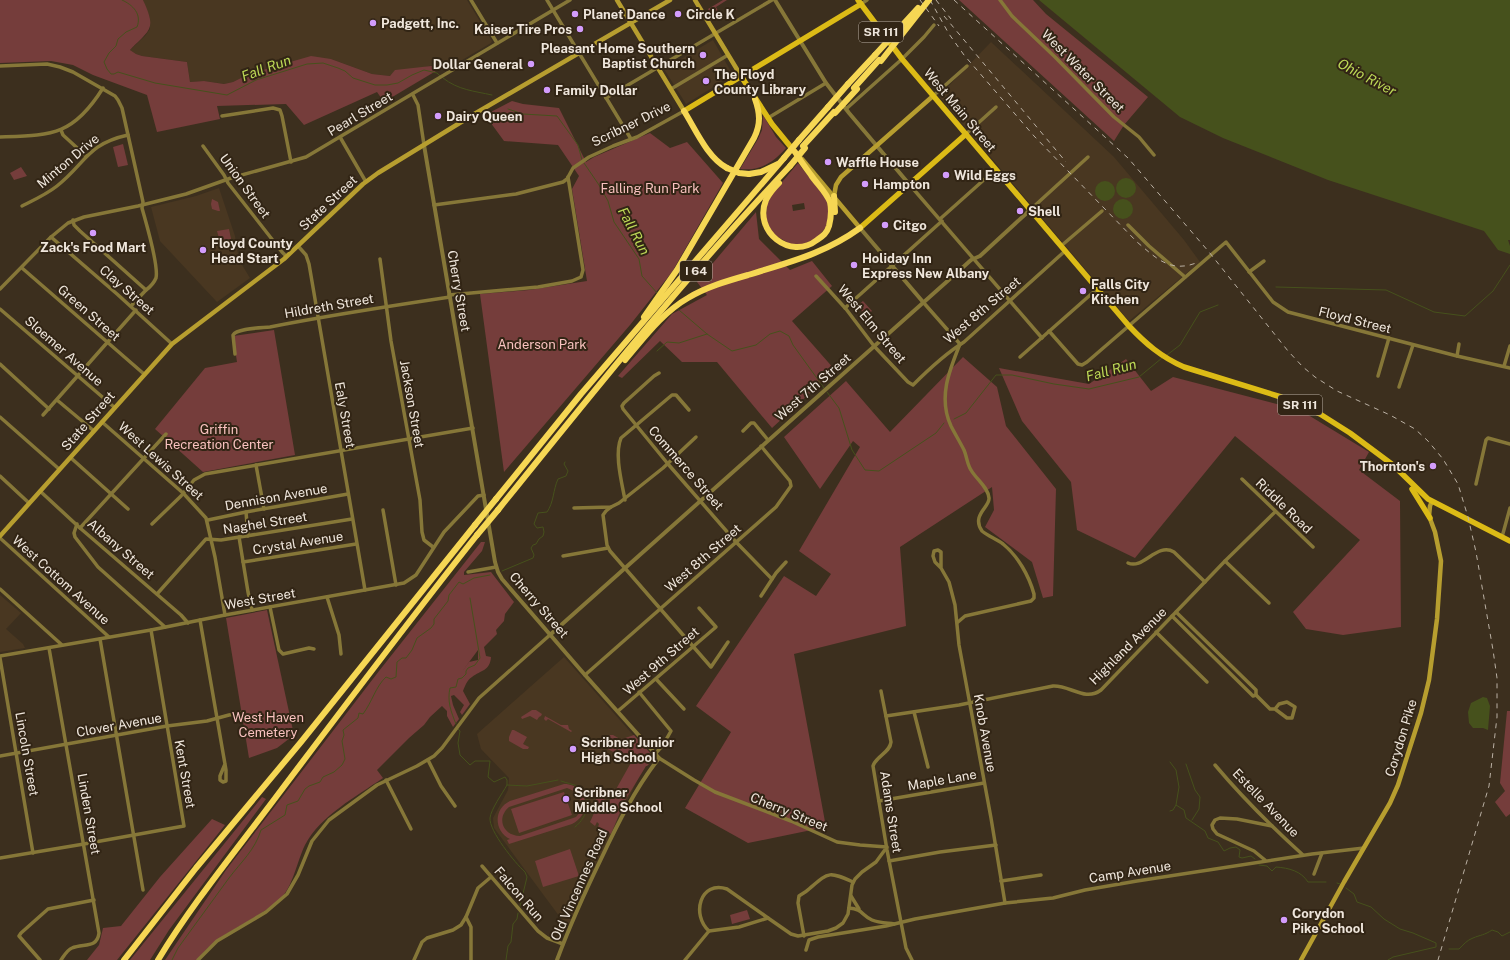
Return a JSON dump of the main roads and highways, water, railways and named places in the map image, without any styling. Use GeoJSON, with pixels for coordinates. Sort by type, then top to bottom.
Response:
{"type":"FeatureCollection","features":[{"type":"Feature","properties":{"kind":"highway","name":"I 64"},"geometry":{"type":"LineString","coordinates":[[786,162],[804,147],[834,113],[878,59],[901,26],[928,0]]}},
{"type":"Feature","properties":{"kind":"highway","name":"I 64"},"geometry":{"type":"LineString","coordinates":[[158,960],[238,847],[411,619],[477,535],[604,378],[757,200],[786,162],[799,140],[848,84],[878,59],[908,27],[928,0]]}},
{"type":"Feature","properties":{"kind":"highway"},"geometry":{"type":"LineString","coordinates":[[878,59],[928,0]]}},
{"type":"Feature","properties":{"kind":"highway"},"geometry":{"type":"LineString","coordinates":[[624,345],[677,270],[754,138],[760,121],[755,99]]}},
{"type":"Feature","properties":{"kind":"highway"},"geometry":{"type":"LineString","coordinates":[[684,111],[709,151],[721,164],[727,168],[739,173],[749,174],[761,172],[786,162]]}},
{"type":"Feature","properties":{"kind":"highway"},"geometry":{"type":"LineString","coordinates":[[795,152],[827,196],[831,214],[827,231]]}},
{"type":"Feature","properties":{"kind":"highway"},"geometry":{"type":"LineString","coordinates":[[124,960],[581,394],[655,310],[682,283],[786,162]]}},
{"type":"Feature","properties":{"kind":"highway"},"geometry":{"type":"LineString","coordinates":[[786,162],[788,172],[770,193],[764,206],[764,219],[768,232],[782,244],[798,247],[810,245],[821,238],[834,220],[834,196]]}},
{"type":"Feature","properties":{"kind":"highway"},"geometry":{"type":"LineString","coordinates":[[604,378],[623,362],[666,314],[688,298],[713,286],[814,254],[860,228]]}},
{"type":"Feature","properties":{"kind":"main road"},"geometry":{"type":"LineString","coordinates":[[617,0],[684,111]]}},
{"type":"Feature","properties":{"kind":"main road","name":"State Street"},"geometry":{"type":"LineString","coordinates":[[0,537],[71,458],[114,407],[172,344],[298,246],[366,182],[424,145],[670,0]]}},
{"type":"Feature","properties":{"kind":"main road"},"geometry":{"type":"LineString","coordinates":[[695,0],[768,118],[860,228],[966,134]]}},
{"type":"Feature","properties":{"kind":"main road","name":"Scribner Drive"},"geometry":{"type":"LineString","coordinates":[[684,111],[800,41],[860,2]]}},
{"type":"Feature","properties":{"kind":"main road","name":"West Main Street"},"geometry":{"type":"LineString","coordinates":[[860,2],[902,59],[933,96],[1129,326],[1153,349],[1174,362],[1192,370],[1281,397],[1314,411],[1336,423],[1359,439],[1393,465],[1432,501]]}},
{"type":"Feature","properties":{"kind":"main road"},"geometry":{"type":"LineString","coordinates":[[834,196],[835,188],[839,180],[933,96]]}},
{"type":"Feature","properties":{"kind":"main road"},"geometry":{"type":"LineString","coordinates":[[1409,481],[1411,487],[1430,518]]}},
{"type":"Feature","properties":{"kind":"main road","name":"Corydon Pike"},"geometry":{"type":"LineString","coordinates":[[1301,960],[1364,848],[1383,818],[1398,785],[1421,713],[1429,680],[1437,619],[1441,561],[1435,532],[1430,518],[1429,509],[1432,501]]}},
{"type":"Feature","properties":{"kind":"main road","name":"SR 111"},"geometry":{"type":"LineString","coordinates":[[1432,501],[1510,542]]}},
{"type":"Feature","properties":{"kind":"water","name":"Ohio River"},"geometry":{"type":"Polygon","coordinates":[[[1039,0],[1510,0],[1510,240],[1508,240],[1510,254],[1498,250],[1484,231],[1328,180],[1223,138],[1180,117],[1039,0]]]}},
{"type":"Feature","properties":{"kind":"water"},"geometry":{"type":"Polygon","coordinates":[[[1126,178],[1133,181],[1136,188],[1133,195],[1126,198],[1119,195],[1116,188],[1119,181],[1126,178]]]}},
{"type":"Feature","properties":{"kind":"water"},"geometry":{"type":"Polygon","coordinates":[[[1105,181],[1112,184],[1115,191],[1112,198],[1105,201],[1098,198],[1095,191],[1098,184],[1105,181]]]}},
{"type":"Feature","properties":{"kind":"water"},"geometry":{"type":"Polygon","coordinates":[[[1123,199],[1130,202],[1133,209],[1130,216],[1123,219],[1116,216],[1113,209],[1116,202],[1123,199]]]}},
{"type":"Feature","properties":{"kind":"water"},"geometry":{"type":"Polygon","coordinates":[[[1483,697],[1487,698],[1490,706],[1488,730],[1483,728],[1473,728],[1469,723],[1468,712],[1471,703],[1483,697]]]}},
{"type":"Feature","properties":{"kind":"waterway","name":"Fall Run"},"geometry":{"type":"LineString","coordinates":[[122,0],[130,4],[136,10],[138,22],[137,27],[126,32],[118,39],[116,46],[109,53],[104,62],[111,74],[118,72],[155,83],[227,95],[256,80],[307,64],[323,63],[345,71],[353,78],[375,85],[398,83],[424,70],[437,73],[440,76]]}},
{"type":"Feature","properties":{"kind":"waterway","name":"Fall Run"},"geometry":{"type":"LineString","coordinates":[[443,78],[460,88],[492,95]]}},
{"type":"Feature","properties":{"kind":"waterway","name":"Fall Run"},"geometry":{"type":"LineString","coordinates":[[508,109],[523,114],[557,116],[578,145],[582,160]]}},
{"type":"Feature","properties":{"kind":"waterway","name":"Fall Run"},"geometry":{"type":"LineString","coordinates":[[584,163],[608,201],[614,222],[639,259],[642,276],[658,294]]}},
{"type":"Feature","properties":{"kind":"waterway","name":"Fall Run"},"geometry":{"type":"LineString","coordinates":[[1276,287],[1386,290],[1434,312],[1465,316],[1493,291],[1510,265]]}},
{"type":"Feature","properties":{"kind":"waterway","name":"Fall Run"},"geometry":{"type":"LineString","coordinates":[[1167,355],[1180,345],[1200,312],[1218,305]]}},
{"type":"Feature","properties":{"kind":"waterway","name":"Fall Run"},"geometry":{"type":"LineString","coordinates":[[679,310],[707,334],[732,351],[756,345],[770,334],[780,331],[789,336],[793,345],[824,388]]}},
{"type":"Feature","properties":{"kind":"waterway"},"geometry":{"type":"LineString","coordinates":[[657,351],[667,342],[679,343],[707,334]]}},
{"type":"Feature","properties":{"kind":"waterway","name":"Fall Run"},"geometry":{"type":"LineString","coordinates":[[954,419],[966,413],[996,375],[1012,375],[1054,384],[1089,389],[1139,377],[1162,358]]}},
{"type":"Feature","properties":{"kind":"waterway","name":"Fall Run"},"geometry":{"type":"LineString","coordinates":[[827,392],[839,408],[852,450],[865,470],[879,471],[936,433],[944,423]]}},
{"type":"Feature","properties":{"kind":"waterway"},"geometry":{"type":"LineString","coordinates":[[502,571],[533,558],[534,555],[531,548],[543,536],[544,532],[543,527],[537,528],[534,524],[538,513],[547,512],[558,479],[566,476],[568,471],[564,464],[565,462]]}},
{"type":"Feature","properties":{"kind":"waterway"},"geometry":{"type":"LineString","coordinates":[[172,960],[178,948],[229,878],[247,856],[255,844],[261,830],[285,815],[287,805],[298,801],[305,789],[320,782],[323,777],[334,772],[342,765],[345,759],[342,741],[344,735],[343,730],[358,718],[359,713],[363,714],[379,685],[386,677],[391,679],[396,677],[397,662],[402,658],[406,658],[412,650],[417,638],[431,628],[434,624],[434,619],[448,601],[449,595],[459,582],[463,584],[474,578],[490,575]]}},
{"type":"Feature","properties":{"kind":"waterway"},"geometry":{"type":"LineString","coordinates":[[456,724],[450,706],[450,688],[456,687],[458,679],[462,678],[466,674],[468,668],[475,665],[480,658],[470,598]]}},
{"type":"Feature","properties":{"kind":"waterway"},"geometry":{"type":"LineString","coordinates":[[458,729],[460,731],[458,743],[460,755],[470,765],[475,761],[490,761],[488,777],[494,782],[505,777],[507,780],[507,785],[494,806],[490,818],[491,824],[498,838],[515,862],[525,872],[527,877],[520,906]]}},
{"type":"Feature","properties":{"kind":"waterway"},"geometry":{"type":"LineString","coordinates":[[1170,762],[1176,770],[1179,787],[1176,805]]}},
{"type":"Feature","properties":{"kind":"waterway"},"geometry":{"type":"LineString","coordinates":[[1186,764],[1195,790],[1200,797],[1199,809],[1192,820]]}},
{"type":"Feature","properties":{"kind":"waterway"},"geometry":{"type":"LineString","coordinates":[[507,785],[527,786],[558,780]]}},
{"type":"Feature","properties":{"kind":"waterway"},"geometry":{"type":"LineString","coordinates":[[561,781],[577,786],[586,795],[586,812],[580,823],[575,827]]}},
{"type":"Feature","properties":{"kind":"waterway"},"geometry":{"type":"LineString","coordinates":[[1170,811],[1173,810],[1176,805],[1184,810],[1186,818],[1205,831],[1208,838],[1218,842],[1224,851],[1236,847],[1240,850],[1239,857],[1242,858],[1251,856],[1255,859]]}},
{"type":"Feature","properties":{"kind":"waterway"},"geometry":{"type":"LineString","coordinates":[[1259,865],[1267,866],[1272,871],[1276,867],[1286,868],[1302,875],[1308,882],[1326,882]]}},
{"type":"Feature","properties":{"kind":"waterway"},"geometry":{"type":"LineString","coordinates":[[1346,888],[1354,894],[1357,902],[1371,907],[1384,919],[1400,929],[1436,943],[1436,947],[1393,957],[1388,960]]}},
{"type":"Feature","properties":{"kind":"waterway"},"geometry":{"type":"LineString","coordinates":[[506,960],[508,946],[511,942],[513,924],[517,919],[518,913]]}},
{"type":"Feature","properties":{"kind":"waterway"},"geometry":{"type":"LineString","coordinates":[[1449,949],[1459,949],[1469,940],[1492,930],[1498,932],[1502,936],[1510,932]]}},
{"type":"Feature","properties":{"kind":"railway"},"geometry":{"type":"LineString","coordinates":[[920,0],[939,26]]}},
{"type":"Feature","properties":{"kind":"railway"},"geometry":{"type":"LineString","coordinates":[[930,0],[949,34],[964,55],[1034,136],[1137,242],[1157,258],[1171,265],[1187,266],[1196,263]]}},
{"type":"Feature","properties":{"kind":"railway"},"geometry":{"type":"LineString","coordinates":[[936,0],[951,19]]}},
{"type":"Feature","properties":{"kind":"railway"},"geometry":{"type":"LineString","coordinates":[[954,0],[1128,158],[1209,252],[1288,351],[1303,367],[1315,377],[1337,391],[1390,415],[1415,429],[1428,441],[1443,459],[1458,484],[1468,517],[1476,552],[1493,650],[1497,678],[1497,717],[1489,786],[1438,960]]}},
{"type":"Feature","properties":{"kind":"railway"},"geometry":{"type":"LineString","coordinates":[[944,16],[1066,162]]}},
{"type":"Feature","properties":{"kind":"place","name":"Planet Dance"},"geometry":{"type":"Point","coordinates":[575,14]}},
{"type":"Feature","properties":{"kind":"place","name":"Circle K"},"geometry":{"type":"Point","coordinates":[678,14]}},
{"type":"Feature","properties":{"kind":"place","name":"Padgett, Inc."},"geometry":{"type":"Point","coordinates":[373,23]}},
{"type":"Feature","properties":{"kind":"place","name":"Kaiser Tire Pros"},"geometry":{"type":"Point","coordinates":[580,29]}},
{"type":"Feature","properties":{"kind":"place","name":"Pleasant Home Southern Baptist Church"},"geometry":{"type":"Point","coordinates":[703,55]}},
{"type":"Feature","properties":{"kind":"place","name":"Dollar General"},"geometry":{"type":"Point","coordinates":[531,64]}},
{"type":"Feature","properties":{"kind":"place","name":"The Floyd County Library"},"geometry":{"type":"Point","coordinates":[706,81]}},
{"type":"Feature","properties":{"kind":"place","name":"Family Dollar"},"geometry":{"type":"Point","coordinates":[547,90]}},
{"type":"Feature","properties":{"kind":"place","name":"Dairy Queen"},"geometry":{"type":"Point","coordinates":[438,116]}},
{"type":"Feature","properties":{"kind":"place","name":"Waffle House"},"geometry":{"type":"Point","coordinates":[828,162]}},
{"type":"Feature","properties":{"kind":"place","name":"Wild Eggs"},"geometry":{"type":"Point","coordinates":[946,175]}},
{"type":"Feature","properties":{"kind":"place","name":"Hampton"},"geometry":{"type":"Point","coordinates":[865,184]}},
{"type":"Feature","properties":{"kind":"place","name":"Shell"},"geometry":{"type":"Point","coordinates":[1020,211]}},
{"type":"Feature","properties":{"kind":"place","name":"Citgo"},"geometry":{"type":"Point","coordinates":[885,225]}},
{"type":"Feature","properties":{"kind":"place","name":"Zack's Food Mart"},"geometry":{"type":"Point","coordinates":[93,233]}},
{"type":"Feature","properties":{"kind":"place","name":"Floyd County Head Start"},"geometry":{"type":"Point","coordinates":[203,250]}},
{"type":"Feature","properties":{"kind":"place","name":"Holiday Inn Express New Albany"},"geometry":{"type":"Point","coordinates":[854,265]}},
{"type":"Feature","properties":{"kind":"place","name":"Falls City Kitchen"},"geometry":{"type":"Point","coordinates":[1083,291]}},
{"type":"Feature","properties":{"kind":"place","name":"Thornton's"},"geometry":{"type":"Point","coordinates":[1433,466]}},
{"type":"Feature","properties":{"kind":"place","name":"Scribner Junior High School"},"geometry":{"type":"Point","coordinates":[573,749]}},
{"type":"Feature","properties":{"kind":"place","name":"Scribner Middle School"},"geometry":{"type":"Point","coordinates":[566,799]}},
{"type":"Feature","properties":{"kind":"place","name":"Corydon Pike School"},"geometry":{"type":"Point","coordinates":[1284,920]}},
{"type":"Feature","properties":{"kind":"park label","name":"Falling Run Park"},"geometry":{"type":"Point","coordinates":[650,188]}},
{"type":"Feature","properties":{"kind":"park label","name":"Anderson Park"},"geometry":{"type":"Point","coordinates":[542,344]}},
{"type":"Feature","properties":{"kind":"park label","name":"Griffin Recreation Center"},"geometry":{"type":"Point","coordinates":[219,436]}},
{"type":"Feature","properties":{"kind":"park label","name":"West Haven Cemetery"},"geometry":{"type":"Point","coordinates":[268,724]}}]}
